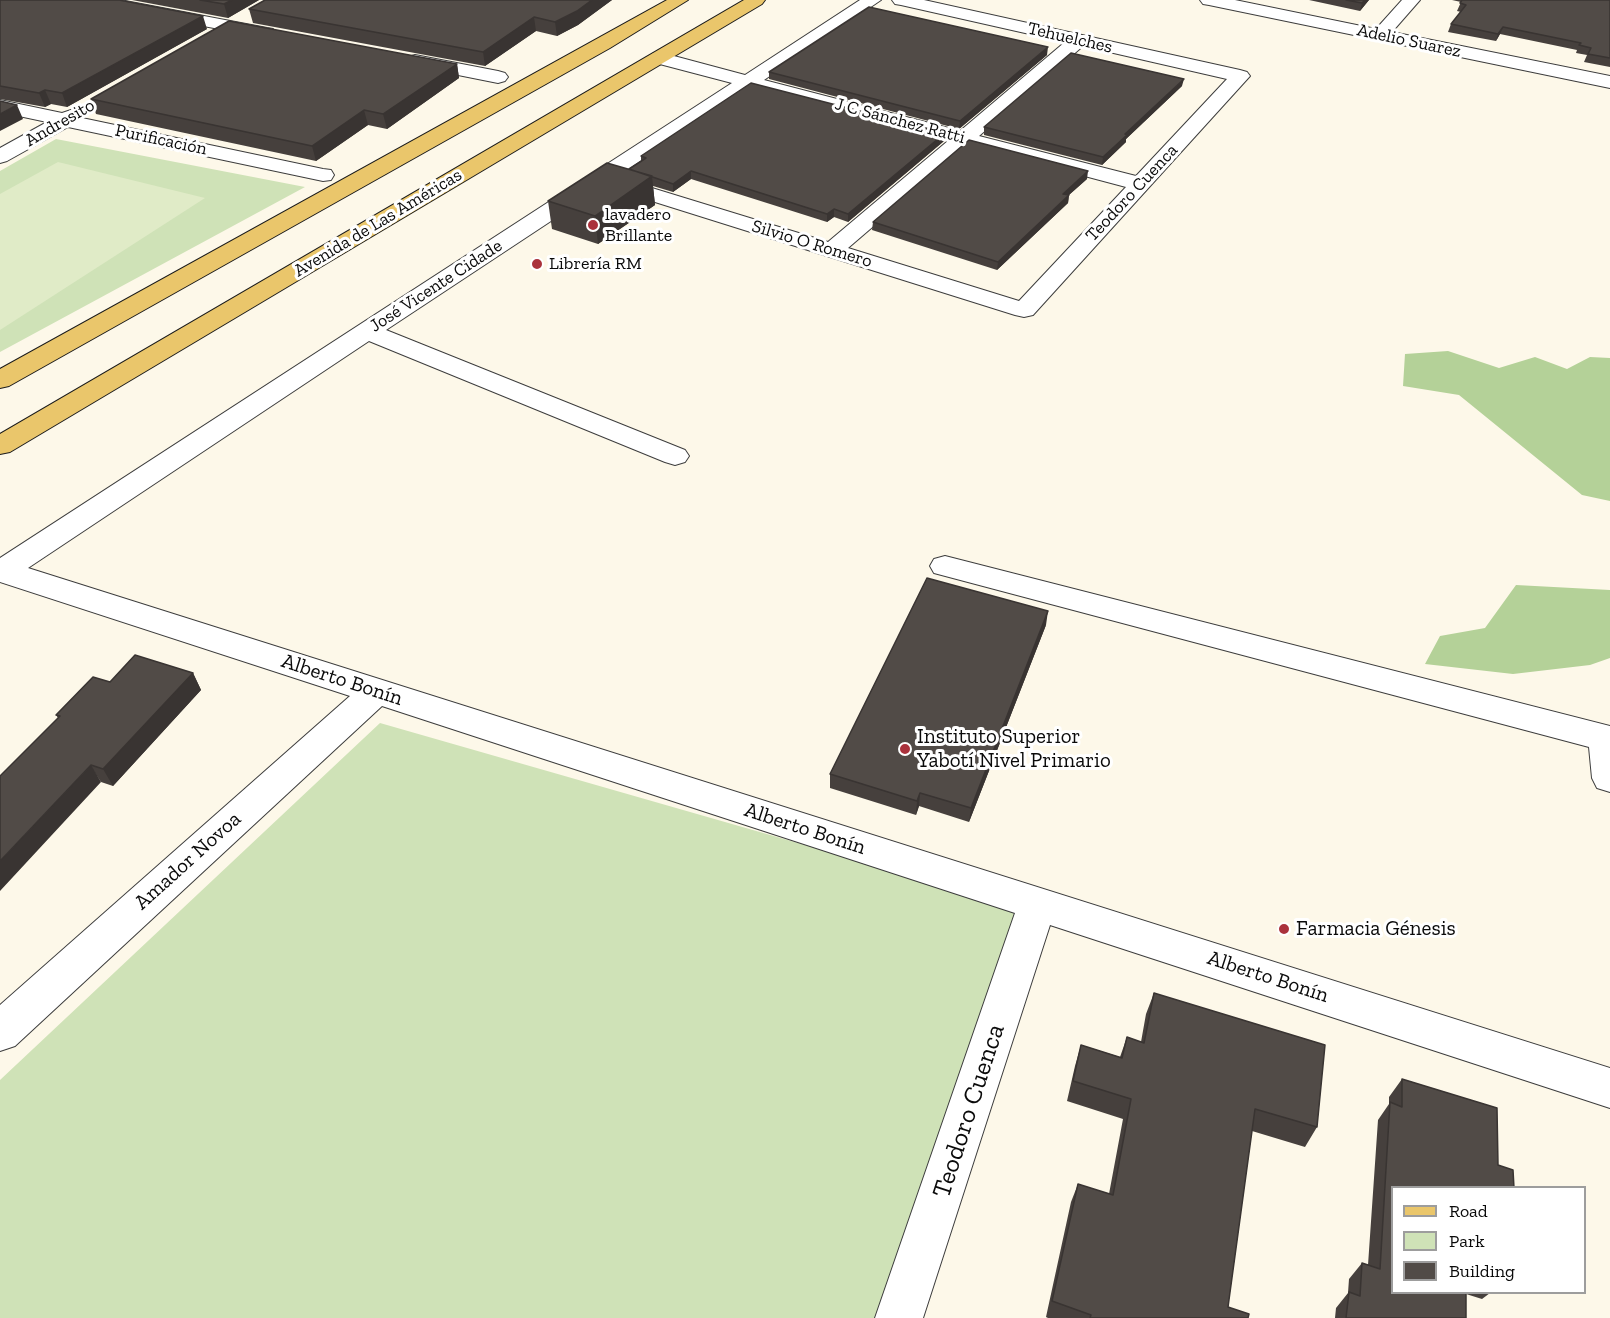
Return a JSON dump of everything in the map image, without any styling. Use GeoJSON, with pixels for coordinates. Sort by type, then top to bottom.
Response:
{"type":"FeatureCollection","features":[{"type":"Feature","properties":{"kind":"main road"},"geometry":{"type":"LineString","coordinates":[[0,380],[679,0]]}},
{"type":"Feature","properties":{"kind":"main road","name":"Avenida de Las Américas"},"geometry":{"type":"LineString","coordinates":[[0,446],[756,0]]}},
{"type":"Feature","properties":{"kind":"street"},"geometry":{"type":"LineString","coordinates":[[92,0],[288,37]]}},
{"type":"Feature","properties":{"kind":"street","name":"José Vicente Cidade"},"geometry":{"type":"LineString","coordinates":[[0,571],[872,0]]}},
{"type":"Feature","properties":{"kind":"street","name":"Tehuelches"},"geometry":{"type":"LineString","coordinates":[[901,0],[1240,76]]}},
{"type":"Feature","properties":{"kind":"street","name":"Adelio Suarez"},"geometry":{"type":"LineString","coordinates":[[1209,0],[1610,82]]}},
{"type":"Feature","properties":{"kind":"street"},"geometry":{"type":"LineString","coordinates":[[1380,35],[1411,0]]}},
{"type":"Feature","properties":{"kind":"street"},"geometry":{"type":"LineString","coordinates":[[209,38],[258,10]]}},
{"type":"Feature","properties":{"kind":"street"},"geometry":{"type":"LineString","coordinates":[[832,250],[1079,40]]}},
{"type":"Feature","properties":{"kind":"street"},"geometry":{"type":"LineString","coordinates":[[393,57],[498,77]]}},
{"type":"Feature","properties":{"kind":"street","name":"J C Sánchez Ratti"},"geometry":{"type":"LineString","coordinates":[[658,58],[1140,184]]}},
{"type":"Feature","properties":{"kind":"street","name":"Teodoro Cuenca"},"geometry":{"type":"LineString","coordinates":[[1024,310],[1240,76]]}},
{"type":"Feature","properties":{"kind":"street","name":"Purificación"},"geometry":{"type":"LineString","coordinates":[[0,106],[323,175]]}},
{"type":"Feature","properties":{"kind":"street","name":"Andresito"},"geometry":{"type":"LineString","coordinates":[[0,157],[87,108]]}},
{"type":"Feature","properties":{"kind":"street","name":"Silvio O Romero"},"geometry":{"type":"LineString","coordinates":[[600,178],[1024,310]]}},
{"type":"Feature","properties":{"kind":"street"},"geometry":{"type":"LineString","coordinates":[[366,331],[675,456]]}},
{"type":"Feature","properties":{"kind":"street"},"geometry":{"type":"LineString","coordinates":[[945,566],[1608,738],[1610,778]]}},
{"type":"Feature","properties":{"kind":"street","name":"Alberto Bonín"},"geometry":{"type":"LineString","coordinates":[[0,571],[1610,1088]]}},
{"type":"Feature","properties":{"kind":"street","name":"Amador Novoa"},"geometry":{"type":"LineString","coordinates":[[0,1032],[377,691]]}},
{"type":"Feature","properties":{"kind":"street","name":"Teodoro Cuenca"},"geometry":{"type":"LineString","coordinates":[[899,1318],[1038,903]]}},
{"type":"Feature","properties":{"kind":"green space"},"geometry":{"type":"Polygon","coordinates":[[[56,139],[305,187],[0,352],[0,171],[56,139]]]}},
{"type":"Feature","properties":{"kind":"green space"},"geometry":{"type":"Polygon","coordinates":[[[58,162],[205,198],[0,330],[0,194],[58,162]]]}},
{"type":"Feature","properties":{"kind":"green space"},"geometry":{"type":"Polygon","coordinates":[[[1448,351],[1499,368],[1535,357],[1567,369],[1590,357],[1610,358],[1610,501],[1582,495],[1459,395],[1403,386],[1405,354],[1448,351]]]}},
{"type":"Feature","properties":{"kind":"green space"},"geometry":{"type":"Polygon","coordinates":[[[1516,585],[1610,590],[1610,658],[1590,665],[1513,674],[1425,664],[1440,636],[1485,628],[1516,585]]]}},
{"type":"Feature","properties":{"kind":"green space"},"geometry":{"type":"Polygon","coordinates":[[[380,723],[1035,911],[889,1318],[0,1318],[0,1080],[380,723]]]}},
{"type":"Feature","properties":{"kind":"building"},"geometry":{"type":"Polygon","coordinates":[[[0,0],[119,0],[203,16],[62,93],[45,90],[39,93],[0,86],[0,0]]]}},
{"type":"Feature","properties":{"kind":"building"},"geometry":{"type":"Polygon","coordinates":[[[200,0],[232,0],[224,4],[200,0]]]}},
{"type":"Feature","properties":{"kind":"building"},"geometry":{"type":"Polygon","coordinates":[[[265,0],[592,0],[555,22],[534,17],[483,52],[249,9],[265,0]]]}},
{"type":"Feature","properties":{"kind":"building"},"geometry":{"type":"Polygon","coordinates":[[[1346,0],[1365,0],[1362,3],[1346,0]]]}},
{"type":"Feature","properties":{"kind":"building"},"geometry":{"type":"Polygon","coordinates":[[[1462,0],[1610,0],[1610,58],[1588,54],[1591,48],[1579,45],[1581,43],[1503,27],[1498,34],[1451,24],[1466,5],[1460,3],[1462,0]]]}},
{"type":"Feature","properties":{"kind":"building"},"geometry":{"type":"Polygon","coordinates":[[[869,7],[1048,47],[960,121],[769,72],[869,7]]]}},
{"type":"Feature","properties":{"kind":"building"},"geometry":{"type":"Polygon","coordinates":[[[229,21],[457,64],[383,114],[364,110],[312,146],[91,99],[229,21]]]}},
{"type":"Feature","properties":{"kind":"building"},"geometry":{"type":"Polygon","coordinates":[[[1071,53],[1184,79],[1103,157],[984,127],[1071,53]]]}},
{"type":"Feature","properties":{"kind":"building"},"geometry":{"type":"Polygon","coordinates":[[[751,83],[945,133],[848,214],[834,209],[827,214],[691,171],[673,184],[629,169],[646,158],[641,156],[751,83]]]}},
{"type":"Feature","properties":{"kind":"building"},"geometry":{"type":"Polygon","coordinates":[[[0,101],[17,105],[0,114],[0,101]]]}},
{"type":"Feature","properties":{"kind":"building"},"geometry":{"type":"Polygon","coordinates":[[[969,140],[1088,171],[1063,194],[1069,195],[998,262],[873,222],[969,140]]]}},
{"type":"Feature","properties":{"kind":"building"},"geometry":{"type":"Polygon","coordinates":[[[607,163],[652,176],[595,216],[548,201],[607,163]]]}},
{"type":"Feature","properties":{"kind":"building"},"geometry":{"type":"Polygon","coordinates":[[[927,578],[1048,611],[971,808],[920,793],[917,801],[830,774],[927,578]]]}},
{"type":"Feature","properties":{"kind":"building"},"geometry":{"type":"Polygon","coordinates":[[[135,655],[193,673],[103,769],[91,765],[0,861],[0,776],[60,716],[56,715],[93,677],[110,682],[135,655]]]}},
{"type":"Feature","properties":{"kind":"building"},"geometry":{"type":"Polygon","coordinates":[[[1154,993],[1325,1045],[1317,1127],[1255,1109],[1228,1307],[1249,1314],[1248,1318],[1090,1318],[1091,1315],[1052,1301],[1078,1184],[1113,1195],[1131,1099],[1073,1081],[1081,1045],[1122,1058],[1127,1037],[1144,1043],[1154,993]]]}},
{"type":"Feature","properties":{"kind":"building"},"geometry":{"type":"Polygon","coordinates":[[[1402,1079],[1497,1108],[1498,1165],[1513,1170],[1514,1186],[1391,1186],[1391,1294],[1466,1294],[1466,1318],[1346,1318],[1349,1292],[1360,1296],[1362,1263],[1380,1269],[1390,1102],[1402,1107],[1402,1079]]]}},
{"type":"Feature","properties":{"kind":"place","name":"lavadero Brillante"},"geometry":{"type":"Point","coordinates":[593,225]}},
{"type":"Feature","properties":{"kind":"place","name":"Librería RM"},"geometry":{"type":"Point","coordinates":[537,264]}},
{"type":"Feature","properties":{"kind":"place","name":"Instituto Superior Yabotí Nivel Primario"},"geometry":{"type":"Point","coordinates":[905,749]}},
{"type":"Feature","properties":{"kind":"place","name":"Farmacia Génesis"},"geometry":{"type":"Point","coordinates":[1284,929]}}]}
